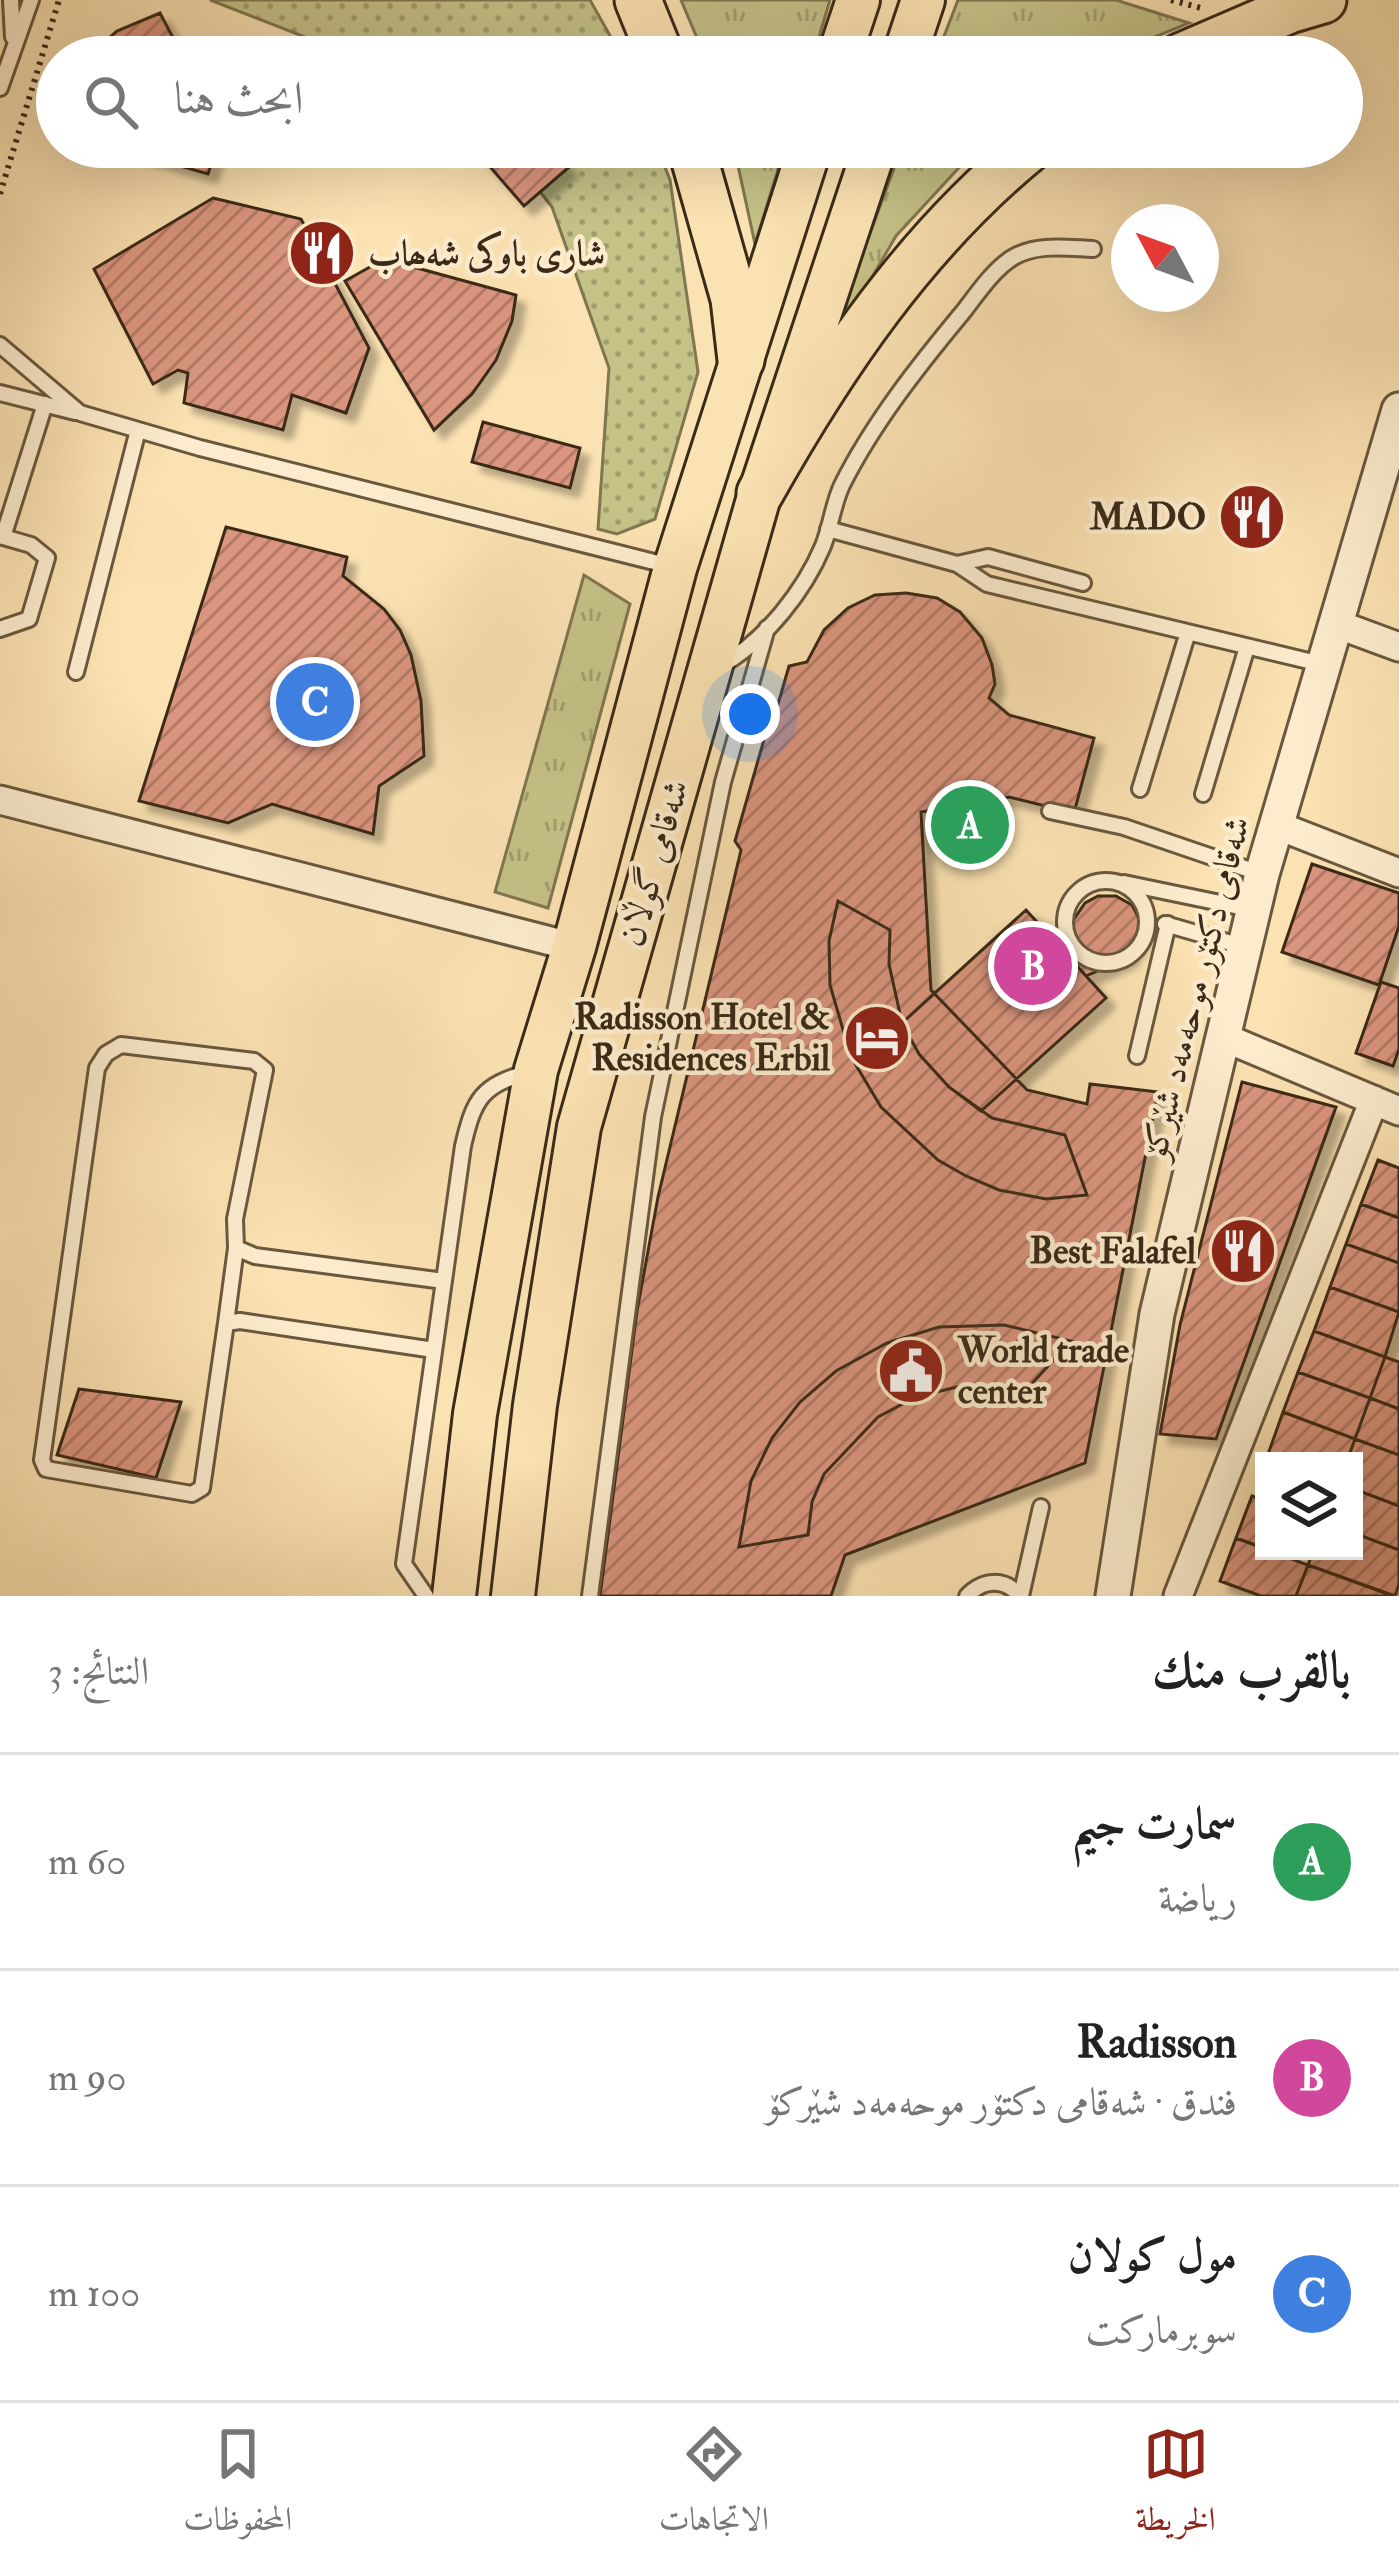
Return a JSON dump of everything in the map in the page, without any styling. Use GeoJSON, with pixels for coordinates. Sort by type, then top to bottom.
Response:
{"type":"FeatureCollection","features":[{"type":"Feature","properties":{"kind":"highway"},"geometry":{"type":"LineString","coordinates":[[638,0],[653,36]]}},
{"type":"Feature","properties":{"kind":"highway"},"geometry":{"type":"LineString","coordinates":[[1229,36],[1323,0]]}},
{"type":"Feature","properties":{"kind":"highway"},"geometry":{"type":"LineString","coordinates":[[698,168],[734,299],[741,360]]}},
{"type":"Feature","properties":{"kind":"highway"},"geometry":{"type":"LineString","coordinates":[[760,493],[796,428],[884,296],[954,215],[1007,168]]}},
{"type":"Feature","properties":{"kind":"main road"},"geometry":{"type":"LineString","coordinates":[[846,36],[858,0]]}},
{"type":"Feature","properties":{"kind":"main road"},"geometry":{"type":"LineString","coordinates":[[911,36],[923,0]]}},
{"type":"Feature","properties":{"kind":"main road","name":"شەقامی گوڵان"},"geometry":{"type":"LineString","coordinates":[[454,1596],[475,1414],[536,1070],[675,568],[803,168]]}},
{"type":"Feature","properties":{"kind":"main road","name":"شەقامی گوڵان"},"geometry":{"type":"LineString","coordinates":[[521,1583],[535,1405],[579,1126],[760,493],[867,168]]}},
{"type":"Feature","properties":{"kind":"street","name":"شەقامی دکتۆر موحەمەد شێرکۆ"},"geometry":{"type":"LineString","coordinates":[[1113,1596],[1157,1314],[1262,874],[1399,410]]}},
{"type":"Feature","properties":{"kind":"street"},"geometry":{"type":"LineString","coordinates":[[1334,623],[1399,647]]}},
{"type":"Feature","properties":{"kind":"street"},"geometry":{"type":"LineString","coordinates":[[0,800],[574,946]]}},
{"type":"Feature","properties":{"kind":"street"},"geometry":{"type":"LineString","coordinates":[[1276,825],[1399,873]]}},
{"type":"Feature","properties":{"kind":"street"},"geometry":{"type":"LineString","coordinates":[[1178,1596],[1387,1106],[1223,1037]]}},
{"type":"Feature","properties":{"kind":"lane"},"geometry":{"type":"LineString","coordinates":[[11,0],[13,46]]}},
{"type":"Feature","properties":{"kind":"lane"},"geometry":{"type":"LineString","coordinates":[[0,88],[31,0]]}},
{"type":"Feature","properties":{"kind":"lane"},"geometry":{"type":"LineString","coordinates":[[709,671],[730,662],[805,583],[840,489],[870,439],[986,284],[1013,257],[1041,248],[1093,249]]}},
{"type":"Feature","properties":{"kind":"lane"},"geometry":{"type":"LineString","coordinates":[[0,345],[80,413]]}},
{"type":"Feature","properties":{"kind":"lane"},"geometry":{"type":"LineString","coordinates":[[0,393],[675,568]]}},
{"type":"Feature","properties":{"kind":"lane"},"geometry":{"type":"LineString","coordinates":[[0,628],[29,620],[46,558],[31,545],[1,536],[45,404]]}},
{"type":"Feature","properties":{"kind":"lane"},"geometry":{"type":"LineString","coordinates":[[76,672],[138,430]]}},
{"type":"Feature","properties":{"kind":"lane"},"geometry":{"type":"LineString","coordinates":[[828,530],[957,564],[987,584],[1321,664]]}},
{"type":"Feature","properties":{"kind":"lane"},"geometry":{"type":"LineString","coordinates":[[957,564],[988,556],[1083,583]]}},
{"type":"Feature","properties":{"kind":"lane"},"geometry":{"type":"LineString","coordinates":[[590,1596],[653,1118],[722,782],[767,628]]}},
{"type":"Feature","properties":{"kind":"lane"},"geometry":{"type":"LineString","coordinates":[[1140,789],[1188,632]]}},
{"type":"Feature","properties":{"kind":"lane"},"geometry":{"type":"LineString","coordinates":[[1203,794],[1247,647]]}},
{"type":"Feature","properties":{"kind":"lane"},"geometry":{"type":"LineString","coordinates":[[1050,811],[1124,827],[1262,874]]}},
{"type":"Feature","properties":{"kind":"lane"},"geometry":{"type":"LineString","coordinates":[[1108,880],[1133,890],[1142,900],[1148,927],[1138,950],[1115,963],[1090,961],[1079,954],[1066,932],[1067,907],[1084,888],[1108,880],[1254,910]]}},
{"type":"Feature","properties":{"kind":"lane"},"geometry":{"type":"LineString","coordinates":[[1148,927],[1168,924],[1245,947]]}},
{"type":"Feature","properties":{"kind":"lane"},"geometry":{"type":"LineString","coordinates":[[1137,1056],[1168,924]]}},
{"type":"Feature","properties":{"kind":"lane"},"geometry":{"type":"LineString","coordinates":[[121,1045],[254,1061],[265,1070],[236,1220],[226,1323],[202,1488],[192,1494],[46,1469],[42,1460],[97,1068],[106,1054],[121,1045]]}},
{"type":"Feature","properties":{"kind":"lane"},"geometry":{"type":"LineString","coordinates":[[426,1596],[404,1564],[463,1146],[473,1103],[491,1087],[536,1070]]}},
{"type":"Feature","properties":{"kind":"lane"},"geometry":{"type":"LineString","coordinates":[[236,1248],[255,1256],[444,1281]]}},
{"type":"Feature","properties":{"kind":"lane"},"geometry":{"type":"LineString","coordinates":[[226,1323],[434,1350]]}},
{"type":"Feature","properties":{"kind":"lane"},"geometry":{"type":"LineString","coordinates":[[1021,1596],[1041,1507]]}},
{"type":"Feature","properties":{"kind":"lane"},"geometry":{"type":"LineString","coordinates":[[967,1596],[994,1582],[1021,1596]]}},
{"type":"Feature","properties":{"kind":"path"},"geometry":{"type":"LineString","coordinates":[[48,36],[59,0]]}},
{"type":"Feature","properties":{"kind":"path"},"geometry":{"type":"LineString","coordinates":[[0,194],[36,76]]}},
{"type":"Feature","properties":{"kind":"green space"},"geometry":{"type":"Polygon","coordinates":[[[210,0],[590,0],[610,36],[302,36],[210,0]]]}},
{"type":"Feature","properties":{"kind":"green space"},"geometry":{"type":"Polygon","coordinates":[[[681,0],[830,0],[819,36],[696,36],[681,0]]]}},
{"type":"Feature","properties":{"kind":"green space"},"geometry":{"type":"Polygon","coordinates":[[[958,0],[1116,0],[1189,23],[1157,36],[944,36],[958,0]]]}},
{"type":"Feature","properties":{"kind":"green space"},"geometry":{"type":"Polygon","coordinates":[[[521,168],[665,168],[670,180],[698,372],[655,519],[617,534],[598,529],[609,368],[552,207],[521,168]]]}},
{"type":"Feature","properties":{"kind":"green space"},"geometry":{"type":"Polygon","coordinates":[[[739,168],[779,168],[755,244],[739,168]]]}},
{"type":"Feature","properties":{"kind":"green space"},"geometry":{"type":"Polygon","coordinates":[[[894,168],[959,168],[896,236],[850,315],[837,322],[894,168]]]}},
{"type":"Feature","properties":{"kind":"green space"},"geometry":{"type":"Polygon","coordinates":[[[584,575],[630,604],[548,908],[495,892],[584,575]]]}},
{"type":"Feature","properties":{"kind":"building"},"geometry":{"type":"Polygon","coordinates":[[[160,13],[172,36],[111,36],[160,13]]]}},
{"type":"Feature","properties":{"kind":"building"},"geometry":{"type":"Polygon","coordinates":[[[491,168],[568,168],[524,206],[491,168]]]}},
{"type":"Feature","properties":{"kind":"building"},"geometry":{"type":"Polygon","coordinates":[[[213,198],[301,219],[369,348],[346,413],[292,395],[283,430],[184,403],[188,373],[178,370],[153,384],[94,269],[213,198]]]}},
{"type":"Feature","properties":{"kind":"building"},"geometry":{"type":"Polygon","coordinates":[[[384,259],[516,295],[512,321],[496,360],[472,394],[434,430],[345,281],[384,259]]]}},
{"type":"Feature","properties":{"kind":"building"},"geometry":{"type":"Polygon","coordinates":[[[483,422],[580,448],[570,488],[472,462],[483,422]]]}},
{"type":"Feature","properties":{"kind":"building"},"geometry":{"type":"Polygon","coordinates":[[[226,527],[347,557],[343,576],[384,609],[400,630],[421,701],[424,756],[379,786],[373,834],[272,804],[228,823],[139,801],[226,527]]]}},
{"type":"Feature","properties":{"kind":"building"},"geometry":{"type":"Polygon","coordinates":[[[875,595],[937,598],[960,612],[982,638],[995,684],[989,698],[1009,715],[1094,738],[1074,813],[1009,797],[921,812],[931,990],[1027,1090],[1087,1104],[1090,1084],[1158,1092],[1085,1463],[845,1555],[831,1596],[600,1596],[637,1311],[658,1197],[741,850],[735,841],[765,736],[789,666],[807,662],[824,630],[848,608],[875,595]]]}},
{"type":"Feature","properties":{"kind":"building"},"geometry":{"type":"Polygon","coordinates":[[[1312,864],[1399,893],[1399,926],[1379,985],[1282,952],[1312,864]]]}},
{"type":"Feature","properties":{"kind":"building"},"geometry":{"type":"Polygon","coordinates":[[[1098,896],[1116,896],[1132,905],[1141,922],[1139,939],[1127,958],[1086,976],[1057,944],[1085,903],[1098,896]]]}},
{"type":"Feature","properties":{"kind":"building","name":"Radisson Hotel & Residences Erbil"},"geometry":{"type":"Polygon","coordinates":[[[838,901],[890,930],[889,964],[902,1023],[919,1054],[949,1087],[992,1118],[1065,1135],[1087,1195],[1046,1199],[999,1190],[966,1176],[938,1160],[881,1107],[851,1057],[830,985],[829,941],[838,901]]]}},
{"type":"Feature","properties":{"kind":"building"},"geometry":{"type":"Polygon","coordinates":[[[1026,910],[1106,998],[981,1111],[949,1087],[919,1054],[902,1023],[1026,910]]]}},
{"type":"Feature","properties":{"kind":"building"},"geometry":{"type":"Polygon","coordinates":[[[1381,982],[1399,988],[1399,1049],[1393,1066],[1356,1053],[1381,982]]]}},
{"type":"Feature","properties":{"kind":"building"},"geometry":{"type":"Polygon","coordinates":[[[1242,1082],[1336,1107],[1216,1439],[1160,1434],[1180,1325],[1242,1082]]]}},
{"type":"Feature","properties":{"kind":"building"},"geometry":{"type":"Polygon","coordinates":[[[1378,1160],[1399,1168],[1399,1218],[1361,1204],[1378,1160]]]}},
{"type":"Feature","properties":{"kind":"building"},"geometry":{"type":"Polygon","coordinates":[[[1361,1204],[1399,1218],[1399,1263],[1346,1244],[1361,1204]]]}},
{"type":"Feature","properties":{"kind":"building"},"geometry":{"type":"Polygon","coordinates":[[[1346,1244],[1399,1263],[1399,1312],[1330,1287],[1346,1244]]]}},
{"type":"Feature","properties":{"kind":"building"},"geometry":{"type":"Polygon","coordinates":[[[1330,1287],[1399,1312],[1385,1357],[1314,1331],[1330,1287]]]}},
{"type":"Feature","properties":{"kind":"building"},"geometry":{"type":"Polygon","coordinates":[[[1004,1325],[1071,1341],[1026,1390],[965,1385],[916,1397],[878,1417],[824,1474],[812,1502],[808,1535],[739,1547],[751,1481],[772,1438],[800,1402],[836,1371],[887,1343],[939,1327],[1004,1325]]]}},
{"type":"Feature","properties":{"kind":"building"},"geometry":{"type":"Polygon","coordinates":[[[1314,1331],[1385,1357],[1370,1398],[1298,1372],[1314,1331]]]}},
{"type":"Feature","properties":{"kind":"building"},"geometry":{"type":"Polygon","coordinates":[[[1385,1357],[1399,1362],[1399,1409],[1370,1398],[1385,1357]]]}},
{"type":"Feature","properties":{"kind":"building"},"geometry":{"type":"Polygon","coordinates":[[[1298,1372],[1370,1398],[1355,1439],[1283,1412],[1298,1372]]]}},
{"type":"Feature","properties":{"kind":"building"},"geometry":{"type":"Polygon","coordinates":[[[79,1389],[181,1402],[156,1478],[57,1455],[79,1389]]]}},
{"type":"Feature","properties":{"kind":"building"},"geometry":{"type":"Polygon","coordinates":[[[1370,1398],[1399,1409],[1399,1455],[1355,1439],[1370,1398]]]}},
{"type":"Feature","properties":{"kind":"building"},"geometry":{"type":"Polygon","coordinates":[[[1283,1412],[1355,1439],[1350,1452],[1269,1452],[1283,1412]]]}},
{"type":"Feature","properties":{"kind":"building"},"geometry":{"type":"Polygon","coordinates":[[[1355,1439],[1399,1455],[1399,1506],[1363,1492],[1363,1452],[1350,1452],[1355,1439]]]}},
{"type":"Feature","properties":{"kind":"building"},"geometry":{"type":"Polygon","coordinates":[[[1363,1492],[1399,1506],[1399,1550],[1363,1536],[1363,1492]]]}},
{"type":"Feature","properties":{"kind":"building"},"geometry":{"type":"Polygon","coordinates":[[[1252,1496],[1255,1497],[1255,1545],[1236,1538],[1252,1496]]]}},
{"type":"Feature","properties":{"kind":"building"},"geometry":{"type":"Polygon","coordinates":[[[1363,1536],[1399,1550],[1399,1584],[1395,1596],[1308,1565],[1310,1560],[1363,1560],[1363,1536]]]}},
{"type":"Feature","properties":{"kind":"building"},"geometry":{"type":"Polygon","coordinates":[[[1236,1538],[1255,1545],[1255,1560],[1295,1560],[1308,1565],[1296,1596],[1261,1596],[1220,1581],[1236,1538]]]}},
{"type":"Feature","properties":{"kind":"building"},"geometry":{"type":"Polygon","coordinates":[[[1308,1565],[1393,1596],[1296,1596],[1308,1565]]]}},
{"type":"Feature","properties":{"kind":"place","name":"شاری باوکی شەھاب"},"geometry":{"type":"Point","coordinates":[322,253]}},
{"type":"Feature","properties":{"kind":"place","name":"MADO"},"geometry":{"type":"Point","coordinates":[1252,517]}},
{"type":"Feature","properties":{"kind":"place","name":"مول كولان"},"geometry":{"type":"Point","coordinates":[315,702]}},
{"type":"Feature","properties":{"kind":"place","name":"سمارت جیم"},"geometry":{"type":"Point","coordinates":[970,825]}},
{"type":"Feature","properties":{"kind":"place","name":"Radisson"},"geometry":{"type":"Point","coordinates":[1033,966]}},
{"type":"Feature","properties":{"kind":"place","name":"Radisson Hotel & Residences Erbil"},"geometry":{"type":"Point","coordinates":[877,1038]}},
{"type":"Feature","properties":{"kind":"place","name":"Best Falafel"},"geometry":{"type":"Point","coordinates":[1243,1251]}},
{"type":"Feature","properties":{"kind":"place","name":"World trade center"},"geometry":{"type":"Point","coordinates":[911,1371]}}]}
